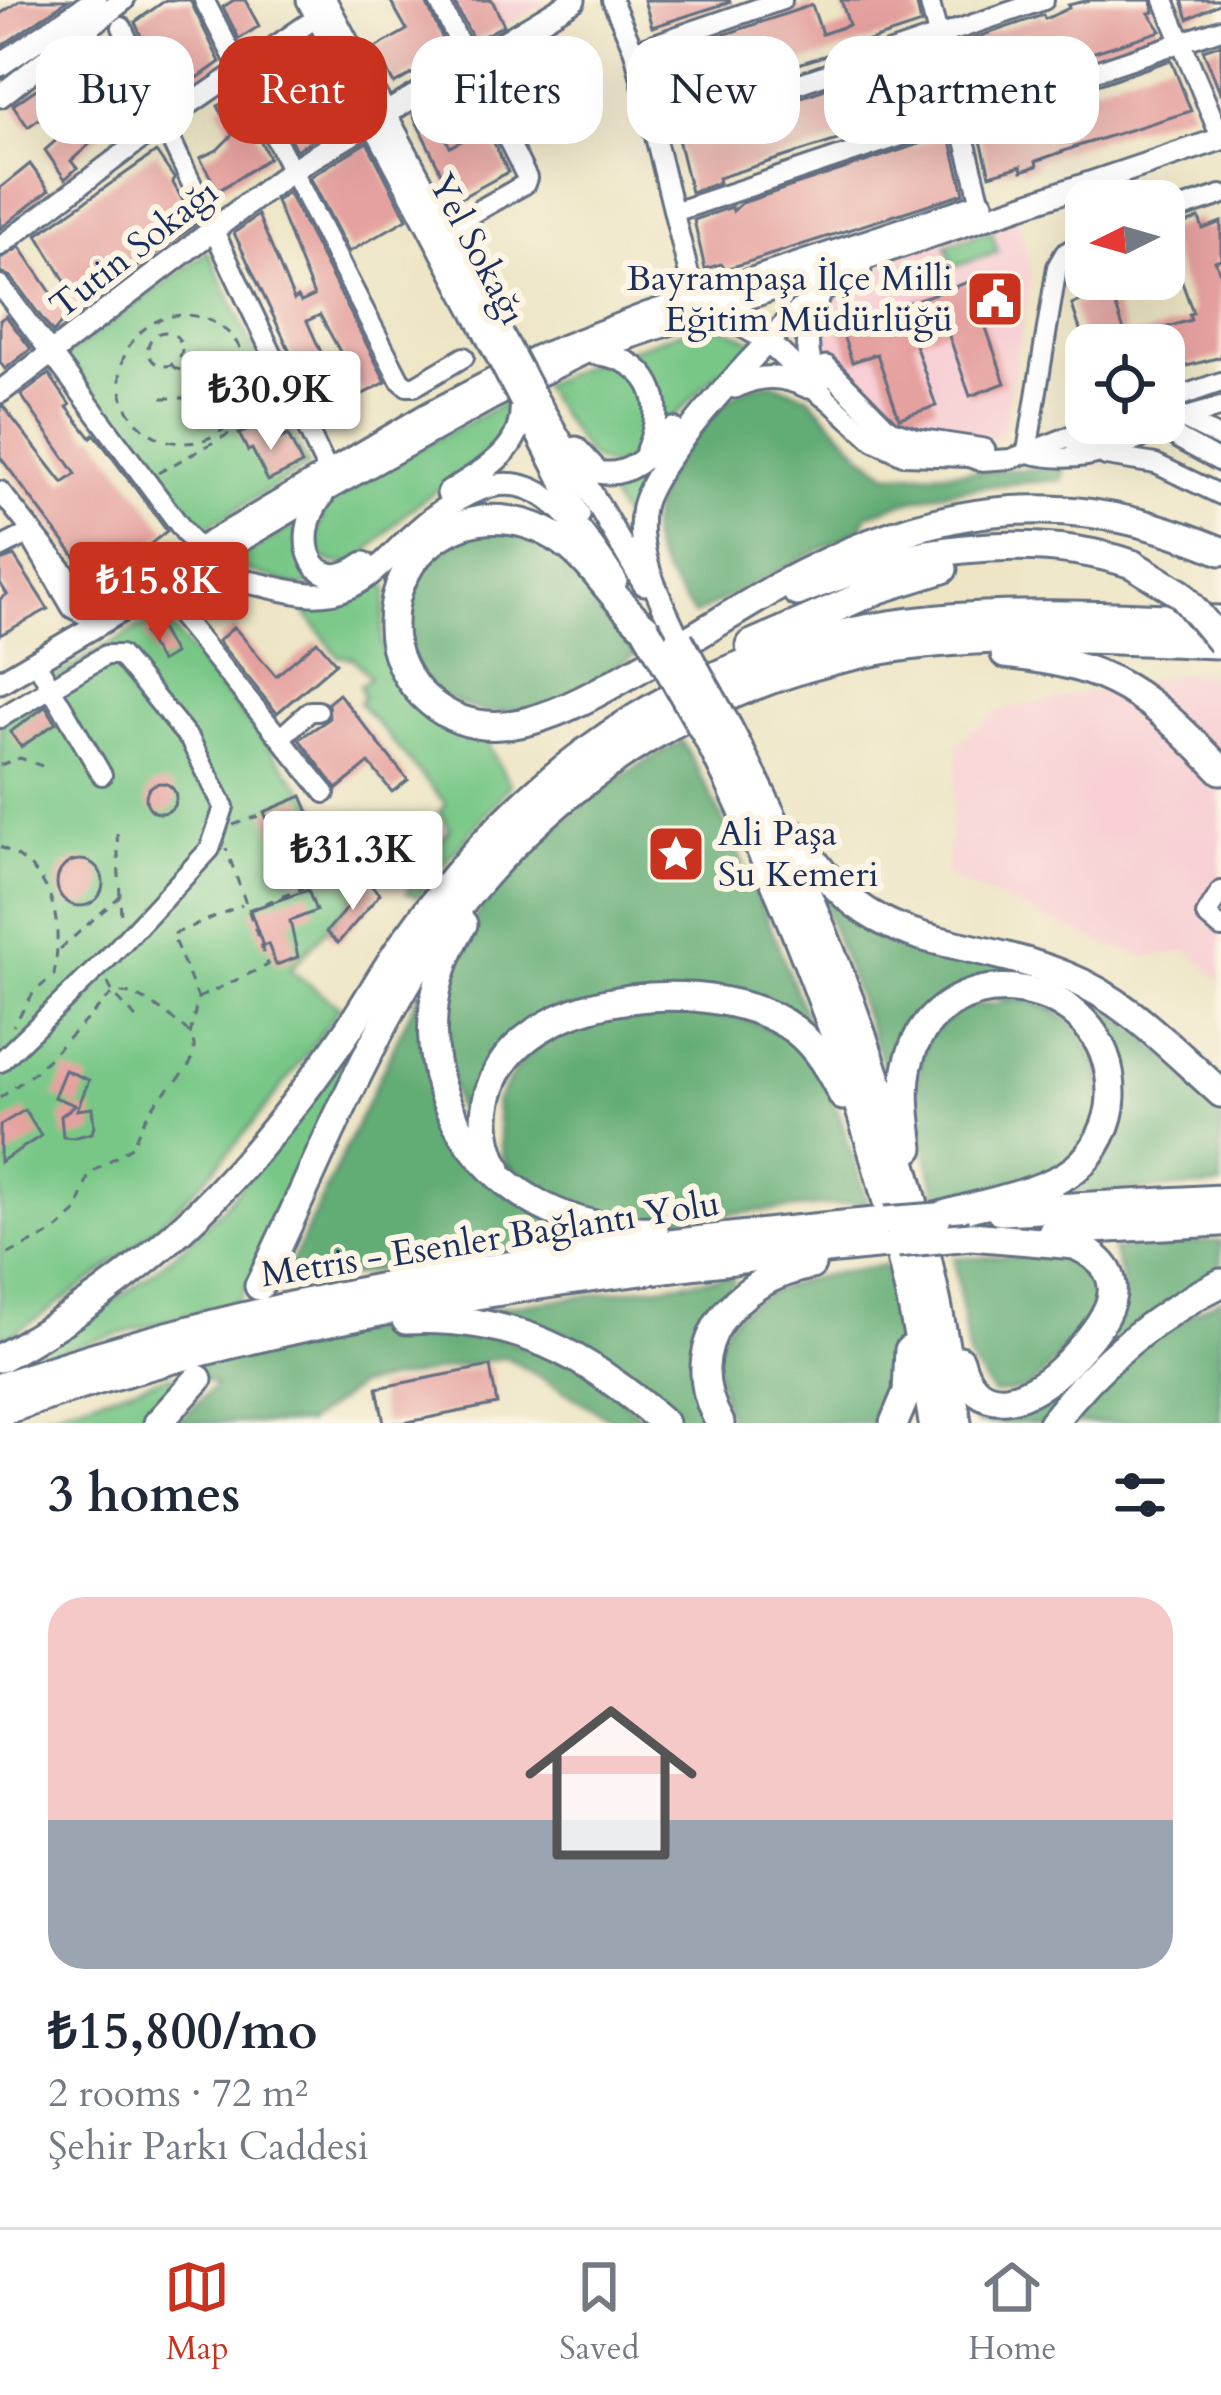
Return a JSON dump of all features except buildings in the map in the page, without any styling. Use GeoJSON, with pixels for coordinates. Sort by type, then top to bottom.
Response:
{"type":"FeatureCollection","features":[{"type":"Feature","properties":{"kind":"highway"},"geometry":{"type":"LineString","coordinates":[[927,1219],[832,961],[773,818],[718,732],[645,627],[564,542],[505,519],[470,522],[428,545],[400,581],[393,641],[400,662],[424,698],[460,719],[482,724],[532,721],[563,711],[690,638],[830,560],[954,518],[1018,509],[1077,509],[1153,525],[1221,551]]}},
{"type":"Feature","properties":{"kind":"highway"},"geometry":{"type":"LineString","coordinates":[[0,1358],[74,1316],[201,1214],[277,1126],[451,879],[544,782],[691,676],[741,649],[879,589],[972,560],[1046,548]]}},
{"type":"Feature","properties":{"kind":"highway"},"geometry":{"type":"LineString","coordinates":[[690,638],[811,586],[894,563],[950,552],[1046,548],[1101,554],[1132,564],[1181,594],[1221,643]]}},
{"type":"Feature","properties":{"kind":"highway"},"geometry":{"type":"LineString","coordinates":[[656,704],[720,673],[800,644],[895,624],[1021,616],[1221,620]]}},
{"type":"Feature","properties":{"kind":"highway"},"geometry":{"type":"LineString","coordinates":[[690,638],[745,812],[817,983],[879,1169],[904,1251],[933,1423]]}},
{"type":"Feature","properties":{"kind":"highway"},"geometry":{"type":"LineString","coordinates":[[259,1286],[349,1095],[416,968],[462,901],[540,819],[614,759],[674,723],[747,689],[868,652],[976,640],[1221,643]]}},
{"type":"Feature","properties":{"kind":"highway"},"geometry":{"type":"LineString","coordinates":[[822,664],[994,652],[1089,668],[1142,695],[1221,770]]}},
{"type":"Feature","properties":{"kind":"highway"},"geometry":{"type":"LineString","coordinates":[[718,732],[762,774],[814,864],[866,913],[906,932],[1046,969],[1105,994],[1221,1093]]}},
{"type":"Feature","properties":{"kind":"highway"},"geometry":{"type":"LineString","coordinates":[[540,819],[455,938],[441,972],[434,1010],[438,1072],[449,1106],[475,1151],[509,1188],[549,1211],[604,1228],[745,1226],[904,1251],[943,1300],[973,1393],[985,1402],[1004,1406],[1040,1390],[1106,1319],[1112,1304],[1110,1277],[1100,1261],[1075,1245],[971,1236]]}},
{"type":"Feature","properties":{"kind":"highway"},"geometry":{"type":"LineString","coordinates":[[894,1423],[910,1370],[904,1251],[927,1219],[1060,1179],[1085,1160],[1106,1127],[1111,1092],[1106,1056],[1088,1025],[1061,1001],[1028,989],[985,991],[942,1011],[922,1033],[907,1069],[905,1095],[927,1219]]}},
{"type":"Feature","properties":{"kind":"highway"},"geometry":{"type":"LineString","coordinates":[[509,1188],[490,1154],[484,1108],[512,1049],[560,1017],[654,998],[736,1004],[793,1029],[832,1075],[879,1169]]}},
{"type":"Feature","properties":{"kind":"highway"},"geometry":{"type":"LineString","coordinates":[[927,1219],[1221,1199]]}},
{"type":"Feature","properties":{"kind":"highway"},"geometry":{"type":"LineString","coordinates":[[904,1251],[927,1219]]}},
{"type":"Feature","properties":{"kind":"highway"},"geometry":{"type":"LineString","coordinates":[[720,1423],[708,1393],[708,1352],[725,1311],[739,1296],[782,1272],[971,1236],[1221,1222]]}},
{"type":"Feature","properties":{"kind":"highway","name":"Metris - Esenler Bağlantı Yolu"},"geometry":{"type":"LineString","coordinates":[[0,1387],[198,1328],[362,1291],[518,1263],[787,1230]]}},
{"type":"Feature","properties":{"kind":"highway"},"geometry":{"type":"LineString","coordinates":[[904,1251],[943,1332],[957,1423]]}},
{"type":"Feature","properties":{"kind":"highway","name":"Metris - Esenler Bağlantı Yolu"},"geometry":{"type":"LineString","coordinates":[[0,1412],[306,1325],[559,1281],[904,1251]]}},
{"type":"Feature","properties":{"kind":"highway"},"geometry":{"type":"LineString","coordinates":[[1052,1423],[1107,1358],[1190,1299],[1221,1283]]}},
{"type":"Feature","properties":{"kind":"highway"},"geometry":{"type":"LineString","coordinates":[[306,1325],[446,1318],[501,1326],[582,1360],[664,1423]]}},
{"type":"Feature","properties":{"kind":"highway"},"geometry":{"type":"LineString","coordinates":[[158,1423],[198,1379]]}},
{"type":"Feature","properties":{"kind":"main road"},"geometry":{"type":"LineString","coordinates":[[0,65],[95,0]]}},
{"type":"Feature","properties":{"kind":"main road"},"geometry":{"type":"LineString","coordinates":[[0,96],[123,0]]}},
{"type":"Feature","properties":{"kind":"main road","name":"Yel Sokağı"},"geometry":{"type":"LineString","coordinates":[[308,0],[329,36]]}},
{"type":"Feature","properties":{"kind":"main road","name":"Yel Sokağı"},"geometry":{"type":"LineString","coordinates":[[325,0],[341,36]]}},
{"type":"Feature","properties":{"kind":"main road","name":"Tutin Sokağı"},"geometry":{"type":"LineString","coordinates":[[516,36],[574,0]]}},
{"type":"Feature","properties":{"kind":"main road"},"geometry":{"type":"LineString","coordinates":[[0,666],[158,589],[524,363],[605,328],[1219,130]]}},
{"type":"Feature","properties":{"kind":"main road"},"geometry":{"type":"LineString","coordinates":[[0,682],[197,550],[586,352],[914,241],[1219,130]]}},
{"type":"Feature","properties":{"kind":"main road","name":"Yel Sokağı"},"geometry":{"type":"LineString","coordinates":[[387,133],[447,228],[493,332]]}},
{"type":"Feature","properties":{"kind":"main road","name":"Yel Sokağı"},"geometry":{"type":"LineString","coordinates":[[387,136],[528,399]]}},
{"type":"Feature","properties":{"kind":"main road","name":"Tutin Sokağı"},"geometry":{"type":"LineString","coordinates":[[0,392],[292,170],[334,144]]}},
{"type":"Feature","properties":{"kind":"main road"},"geometry":{"type":"LineString","coordinates":[[528,399],[587,464],[598,472],[623,473],[819,293],[914,241]]}},
{"type":"Feature","properties":{"kind":"main road"},"geometry":{"type":"LineString","coordinates":[[819,293],[806,352],[824,395]]}},
{"type":"Feature","properties":{"kind":"main road"},"geometry":{"type":"LineString","coordinates":[[678,322],[720,318],[749,328],[824,395]]}},
{"type":"Feature","properties":{"kind":"main road"},"geometry":{"type":"LineString","coordinates":[[586,352],[621,358],[647,378],[656,412],[642,460]]}},
{"type":"Feature","properties":{"kind":"main road"},"geometry":{"type":"LineString","coordinates":[[826,367],[889,430],[976,453]]}},
{"type":"Feature","properties":{"kind":"main road"},"geometry":{"type":"LineString","coordinates":[[690,638],[643,548],[643,507],[668,454],[724,384],[781,377],[824,395]]}},
{"type":"Feature","properties":{"kind":"main road"},"geometry":{"type":"LineString","coordinates":[[328,480],[304,540],[319,569],[340,575],[362,565],[407,523],[504,456],[528,399]]}},
{"type":"Feature","properties":{"kind":"main road"},"geometry":{"type":"LineString","coordinates":[[528,399],[601,558]]}},
{"type":"Feature","properties":{"kind":"main road"},"geometry":{"type":"LineString","coordinates":[[528,399],[690,638]]}},
{"type":"Feature","properties":{"kind":"main road"},"geometry":{"type":"LineString","coordinates":[[158,589],[223,580],[296,594],[350,587],[437,514],[466,496],[506,484],[539,490],[554,500],[601,558],[645,627]]}},
{"type":"Feature","properties":{"kind":"street"},"geometry":{"type":"LineString","coordinates":[[204,0],[223,36]]}},
{"type":"Feature","properties":{"kind":"street"},"geometry":{"type":"LineString","coordinates":[[438,0],[456,36]]}},
{"type":"Feature","properties":{"kind":"street"},"geometry":{"type":"LineString","coordinates":[[612,0],[628,36]]}},
{"type":"Feature","properties":{"kind":"street"},"geometry":{"type":"LineString","coordinates":[[678,36],[782,0]]}},
{"type":"Feature","properties":{"kind":"street"},"geometry":{"type":"LineString","coordinates":[[928,0],[937,35]]}},
{"type":"Feature","properties":{"kind":"street"},"geometry":{"type":"LineString","coordinates":[[800,82],[1044,0]]}},
{"type":"Feature","properties":{"kind":"street"},"geometry":{"type":"LineString","coordinates":[[1164,0],[1219,130]]}},
{"type":"Feature","properties":{"kind":"street"},"geometry":{"type":"LineString","coordinates":[[289,36],[307,24]]}},
{"type":"Feature","properties":{"kind":"street"},"geometry":{"type":"LineString","coordinates":[[122,28],[125,36]]}},
{"type":"Feature","properties":{"kind":"street"},"geometry":{"type":"LineString","coordinates":[[1099,69],[1221,29]]}},
{"type":"Feature","properties":{"kind":"street"},"geometry":{"type":"LineString","coordinates":[[0,246],[135,144]]}},
{"type":"Feature","properties":{"kind":"street"},"geometry":{"type":"LineString","coordinates":[[173,144],[328,480]]}},
{"type":"Feature","properties":{"kind":"street"},"geometry":{"type":"LineString","coordinates":[[279,144],[400,380],[415,386],[464,357]]}},
{"type":"Feature","properties":{"kind":"street"},"geometry":{"type":"LineString","coordinates":[[447,228],[525,184],[527,178],[510,144]]}},
{"type":"Feature","properties":{"kind":"street"},"geometry":{"type":"LineString","coordinates":[[659,144],[694,299]]}},
{"type":"Feature","properties":{"kind":"street"},"geometry":{"type":"LineString","coordinates":[[674,212],[873,144]]}},
{"type":"Feature","properties":{"kind":"street"},"geometry":{"type":"LineString","coordinates":[[966,144],[981,203]]}},
{"type":"Feature","properties":{"kind":"street"},"geometry":{"type":"LineString","coordinates":[[1185,207],[1221,195]]}},
{"type":"Feature","properties":{"kind":"street"},"geometry":{"type":"LineString","coordinates":[[1027,452],[1057,267],[1065,254]]}},
{"type":"Feature","properties":{"kind":"street"},"geometry":{"type":"LineString","coordinates":[[0,285],[197,550]]}},
{"type":"Feature","properties":{"kind":"street"},"geometry":{"type":"LineString","coordinates":[[1185,395],[1221,382]]}},
{"type":"Feature","properties":{"kind":"street"},"geometry":{"type":"LineString","coordinates":[[824,395],[890,451],[920,457],[1013,447],[1042,457],[1101,456],[1156,464],[1221,495]]}},
{"type":"Feature","properties":{"kind":"street"},"geometry":{"type":"LineString","coordinates":[[1185,419],[1217,412]]}},
{"type":"Feature","properties":{"kind":"street"},"geometry":{"type":"LineString","coordinates":[[1185,426],[1221,438]]}},
{"type":"Feature","properties":{"kind":"street"},"geometry":{"type":"LineString","coordinates":[[1027,452],[1065,438]]}},
{"type":"Feature","properties":{"kind":"street"},"geometry":{"type":"LineString","coordinates":[[1185,442],[1221,462]]}},
{"type":"Feature","properties":{"kind":"street"},"geometry":{"type":"LineString","coordinates":[[1065,456],[1097,444]]}},
{"type":"Feature","properties":{"kind":"street"},"geometry":{"type":"LineString","coordinates":[[1101,456],[1127,444]]}},
{"type":"Feature","properties":{"kind":"street"},"geometry":{"type":"LineString","coordinates":[[1151,444],[1150,457],[1156,464]]}},
{"type":"Feature","properties":{"kind":"street"},"geometry":{"type":"LineString","coordinates":[[0,491],[86,599],[91,621]]}},
{"type":"Feature","properties":{"kind":"street"},"geometry":{"type":"LineString","coordinates":[[0,548],[30,533]]}},
{"type":"Feature","properties":{"kind":"street"},"geometry":{"type":"LineString","coordinates":[[158,589],[325,793]]}},
{"type":"Feature","properties":{"kind":"street"},"geometry":{"type":"LineString","coordinates":[[57,648],[74,675]]}},
{"type":"Feature","properties":{"kind":"street"},"geometry":{"type":"LineString","coordinates":[[0,718],[47,680],[74,675],[106,655],[120,656],[190,740],[223,816],[210,849],[0,1062]]}},
{"type":"Feature","properties":{"kind":"street"},"geometry":{"type":"LineString","coordinates":[[47,680],[103,775]]}},
{"type":"Feature","properties":{"kind":"street"},"geometry":{"type":"LineString","coordinates":[[280,739],[310,711],[318,711]]}},
{"type":"Feature","properties":{"kind":"street"},"geometry":{"type":"LineString","coordinates":[[1221,891],[1206,915],[1221,928]]}},
{"type":"Feature","properties":{"kind":"path"},"geometry":{"type":"LineString","coordinates":[[145,481],[222,433],[245,399],[248,378],[245,357],[219,325],[200,316],[179,314],[158,320],[140,331],[128,348],[121,368],[121,390],[141,427],[159,438],[201,441],[222,433],[293,399]]}},
{"type":"Feature","properties":{"kind":"path"},"geometry":{"type":"LineString","coordinates":[[158,320],[161,332]]}},
{"type":"Feature","properties":{"kind":"path"},"geometry":{"type":"LineString","coordinates":[[171,365],[182,353],[181,342],[174,334],[161,332],[150,340],[148,352],[154,362],[185,373],[195,399],[194,421],[202,426],[215,423]]}},
{"type":"Feature","properties":{"kind":"path"},"geometry":{"type":"LineString","coordinates":[[162,398],[207,398],[220,410],[215,423]]}},
{"type":"Feature","properties":{"kind":"path"},"geometry":{"type":"LineString","coordinates":[[215,423],[222,433]]}},
{"type":"Feature","properties":{"kind":"path"},"geometry":{"type":"LineString","coordinates":[[0,765],[20,758],[42,766]]}},
{"type":"Feature","properties":{"kind":"path"},"geometry":{"type":"LineString","coordinates":[[223,816],[233,825],[258,816]]}},
{"type":"Feature","properties":{"kind":"path"},"geometry":{"type":"LineString","coordinates":[[198,998],[268,965],[245,907],[223,816]]}},
{"type":"Feature","properties":{"kind":"path"},"geometry":{"type":"LineString","coordinates":[[117,833],[121,944]]}},
{"type":"Feature","properties":{"kind":"path"},"geometry":{"type":"LineString","coordinates":[[0,848],[29,862],[47,883],[58,951],[54,975],[21,1008],[6,1041]]}},
{"type":"Feature","properties":{"kind":"path"},"geometry":{"type":"LineString","coordinates":[[0,1258],[54,1232],[77,1210],[89,1174],[134,1146],[139,1126],[151,1116],[160,1097],[182,1081],[193,1047],[190,1035],[198,998],[172,935],[303,888]]}},
{"type":"Feature","properties":{"kind":"path"},"geometry":{"type":"LineString","coordinates":[[58,951],[122,895]]}},
{"type":"Feature","properties":{"kind":"path"},"geometry":{"type":"LineString","coordinates":[[101,964],[112,994],[139,1023]]}},
{"type":"Feature","properties":{"kind":"path"},"geometry":{"type":"LineString","coordinates":[[0,1098],[35,1072],[112,994],[121,992],[150,1002],[190,1035]]}},
{"type":"Feature","properties":{"kind":"shaded area"},"geometry":{"type":"Polygon","coordinates":[[[448,0],[550,0],[488,36],[466,36],[448,0]]]}},
{"type":"Feature","properties":{"kind":"shaded area"},"geometry":{"type":"Polygon","coordinates":[[[1016,215],[1032,274],[1002,437],[894,423],[819,346],[823,307],[845,288],[919,247],[1016,215]]]}},
{"type":"Feature","properties":{"kind":"shaded area"},"geometry":{"type":"Polygon","coordinates":[[[1185,673],[1221,676],[1221,980],[1188,951],[1146,957],[1108,946],[946,876],[959,742],[998,711],[1185,673]]]}},
{"type":"Feature","properties":{"kind":"green space"},"geometry":{"type":"Polygon","coordinates":[[[991,230],[998,252],[953,267],[946,245],[991,230]]]}},
{"type":"Feature","properties":{"kind":"green space"},"geometry":{"type":"Polygon","coordinates":[[[208,251],[308,466],[201,531],[63,358],[208,251]]]}},
{"type":"Feature","properties":{"kind":"green space"},"geometry":{"type":"Polygon","coordinates":[[[718,325],[760,344],[729,377],[718,372],[663,428],[626,351],[685,330],[718,325]]]}},
{"type":"Feature","properties":{"kind":"green space"},"geometry":{"type":"Polygon","coordinates":[[[605,361],[637,383],[647,414],[635,455],[609,467],[589,457],[541,386],[587,364],[605,361]]]}},
{"type":"Feature","properties":{"kind":"green space"},"geometry":{"type":"Polygon","coordinates":[[[772,383],[808,396],[863,455],[888,474],[1064,468],[1063,480],[963,489],[891,506],[867,515],[862,528],[694,615],[654,552],[650,532],[660,489],[684,448],[715,412],[739,392],[772,383]]]}},
{"type":"Feature","properties":{"kind":"green space"},"geometry":{"type":"Polygon","coordinates":[[[508,401],[505,439],[408,511],[363,556],[348,564],[332,563],[319,555],[315,540],[325,508],[389,465],[508,401]]]}},
{"type":"Feature","properties":{"kind":"green space"},"geometry":{"type":"Polygon","coordinates":[[[652,465],[633,536],[601,480],[652,465]]]}},
{"type":"Feature","properties":{"kind":"green space"},"geometry":{"type":"Polygon","coordinates":[[[292,526],[298,530],[302,563],[328,583],[299,587],[245,570],[220,571],[292,526]]]}},
{"type":"Feature","properties":{"kind":"green space"},"geometry":{"type":"Polygon","coordinates":[[[476,530],[527,534],[567,558],[636,654],[576,694],[532,710],[487,713],[436,696],[404,649],[405,598],[427,559],[476,530]]]}},
{"type":"Feature","properties":{"kind":"green space"},"geometry":{"type":"Polygon","coordinates":[[[372,583],[387,587],[381,641],[397,685],[409,699],[483,736],[510,785],[418,896],[407,893],[422,864],[450,829],[439,812],[446,804],[359,703],[363,697],[360,686],[370,677],[353,658],[338,656],[305,613],[323,610],[324,604],[372,583]]]}},
{"type":"Feature","properties":{"kind":"green space"},"geometry":{"type":"Polygon","coordinates":[[[161,615],[370,872],[368,883],[290,970],[340,1007],[250,1127],[150,1233],[70,1295],[0,1340],[0,708],[161,615]]]}},
{"type":"Feature","properties":{"kind":"green space"},"geometry":{"type":"Polygon","coordinates":[[[682,741],[752,882],[810,1029],[761,1002],[554,1010],[466,1126],[456,1106],[440,1014],[474,919],[497,887],[555,827],[626,773],[682,741]]]}},
{"type":"Feature","properties":{"kind":"green space"},"geometry":{"type":"Polygon","coordinates":[[[819,893],[860,921],[1068,985],[1127,1022],[1221,1107],[1221,1186],[1051,1194],[1109,1137],[1093,1018],[962,990],[896,1099],[819,893]]]}},
{"type":"Feature","properties":{"kind":"green space"},"geometry":{"type":"Polygon","coordinates":[[[428,974],[444,1114],[585,1231],[587,1239],[279,1289],[428,974]]]}},
{"type":"Feature","properties":{"kind":"green space"},"geometry":{"type":"Polygon","coordinates":[[[394,985],[239,1301],[11,1364],[128,1291],[207,1224],[273,1146],[394,985]]]}},
{"type":"Feature","properties":{"kind":"green space"},"geometry":{"type":"Polygon","coordinates":[[[1029,1000],[1068,1020],[1088,1044],[1099,1080],[1090,1136],[1080,1152],[1054,1172],[1004,1186],[937,1195],[916,1114],[916,1085],[927,1038],[960,1007],[1029,1000]]]}},
{"type":"Feature","properties":{"kind":"green space"},"geometry":{"type":"Polygon","coordinates":[[[655,1011],[709,1013],[750,1021],[782,1035],[806,1055],[839,1115],[867,1202],[648,1221],[570,1213],[513,1169],[502,1155],[496,1101],[531,1046],[581,1023],[655,1011]]]}},
{"type":"Feature","properties":{"kind":"green space"},"geometry":{"type":"Polygon","coordinates":[[[1221,1241],[1221,1273],[1044,1423],[977,1423],[976,1417],[1012,1418],[1034,1409],[1064,1386],[1107,1338],[1121,1312],[1124,1294],[1113,1249],[1221,1241]]]}},
{"type":"Feature","properties":{"kind":"green space"},"geometry":{"type":"Polygon","coordinates":[[[1049,1255],[1090,1269],[1098,1279],[1095,1306],[1076,1336],[1034,1383],[1022,1390],[993,1394],[969,1359],[954,1258],[1049,1255]]]}},
{"type":"Feature","properties":{"kind":"green space"},"geometry":{"type":"Polygon","coordinates":[[[885,1265],[898,1366],[889,1405],[879,1423],[732,1423],[718,1378],[717,1348],[728,1324],[772,1291],[885,1265]]]}},
{"type":"Feature","properties":{"kind":"green space"},"geometry":{"type":"Polygon","coordinates":[[[733,1276],[734,1283],[701,1332],[699,1364],[709,1423],[681,1423],[633,1380],[588,1351],[480,1310],[733,1276]]]}},
{"type":"Feature","properties":{"kind":"green space"},"geometry":{"type":"Polygon","coordinates":[[[1221,1298],[1221,1423],[1069,1423],[1095,1390],[1152,1336],[1221,1298]]]}},
{"type":"Feature","properties":{"kind":"green space"},"geometry":{"type":"Polygon","coordinates":[[[457,1323],[583,1366],[649,1423],[617,1423],[506,1357],[358,1386],[307,1423],[176,1423],[216,1385],[180,1369],[363,1330],[457,1323]]]}},
{"type":"Feature","properties":{"kind":"green space"},"geometry":{"type":"Polygon","coordinates":[[[172,1375],[178,1387],[141,1423],[17,1423],[172,1375]]]}},
{"type":"Feature","properties":{"kind":"place","name":"Bayrampaşa İlçe Milli Eğitim Müdürlüğü"},"geometry":{"type":"Point","coordinates":[995,299]}},
{"type":"Feature","properties":{"kind":"place","name":"Ali Paşa Su Kemeri"},"geometry":{"type":"Point","coordinates":[676,854]}}]}
